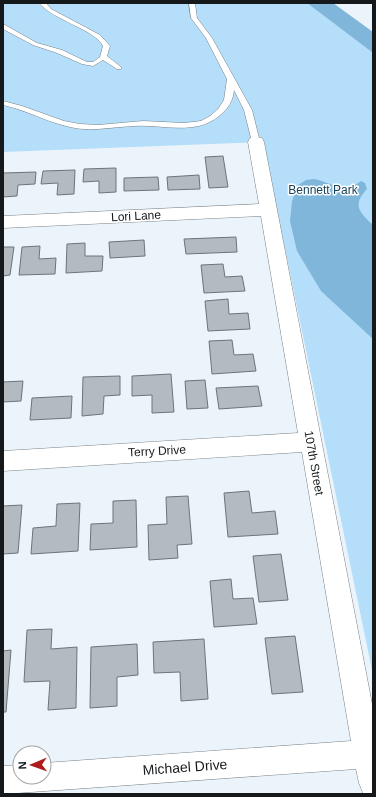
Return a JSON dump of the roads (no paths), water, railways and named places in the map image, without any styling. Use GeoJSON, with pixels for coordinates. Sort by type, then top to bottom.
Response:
{"type":"FeatureCollection","features":[{"type":"Feature","properties":{"kind":"street","name":"107th Street"},"geometry":{"type":"LineString","coordinates":[[256,142],[373,783]]}},
{"type":"Feature","properties":{"kind":"street","name":"Lori Lane"},"geometry":{"type":"LineString","coordinates":[[3,222],[268,210]]}},
{"type":"Feature","properties":{"kind":"street","name":"Terry Drive"},"geometry":{"type":"LineString","coordinates":[[3,461],[311,442]]}},
{"type":"Feature","properties":{"kind":"street","name":"Michael Drive"},"geometry":{"type":"LineString","coordinates":[[3,780],[368,754]]}},
{"type":"Feature","properties":{"kind":"lane"},"geometry":{"type":"LineString","coordinates":[[3,26],[34,43],[57,50],[82,62],[89,64],[96,62],[103,57],[106,51],[106,46],[98,36],[49,10],[42,3]]}},
{"type":"Feature","properties":{"kind":"lane"},"geometry":{"type":"LineString","coordinates":[[192,3],[194,18],[209,38],[230,80],[241,96],[248,110],[256,142]]}},
{"type":"Feature","properties":{"kind":"lane"},"geometry":{"type":"LineString","coordinates":[[103,57],[119,68]]}},
{"type":"Feature","properties":{"kind":"lane"},"geometry":{"type":"LineString","coordinates":[[3,103],[11,104],[68,125],[88,128],[141,123],[185,126],[203,123],[217,115],[229,99],[231,90],[230,80]]}},
{"type":"Feature","properties":{"kind":"park label","name":"Bennett Park"},"geometry":{"type":"Point","coordinates":[323,190]}}]}
